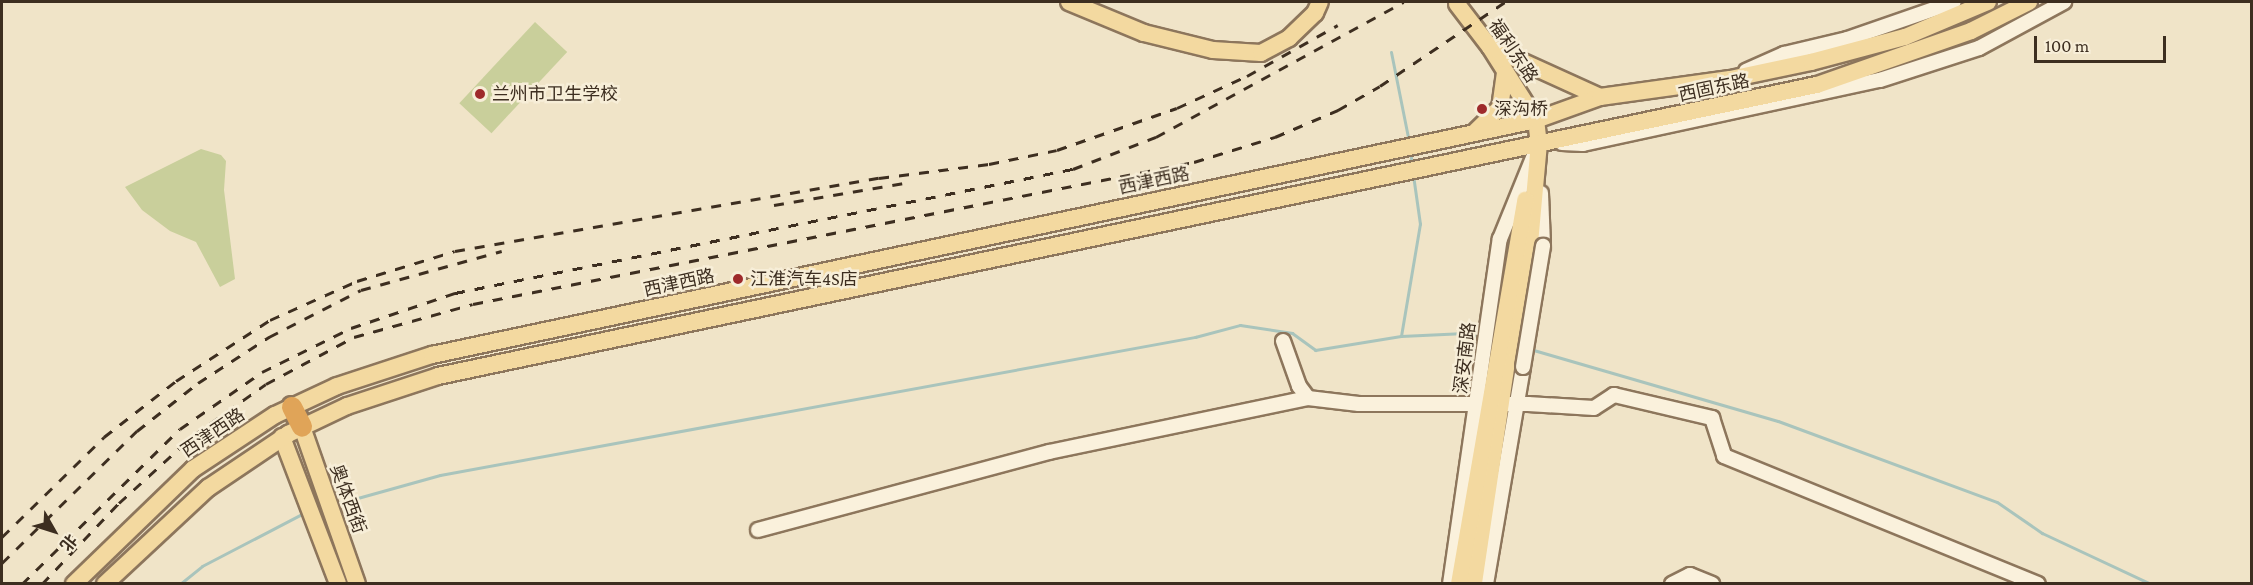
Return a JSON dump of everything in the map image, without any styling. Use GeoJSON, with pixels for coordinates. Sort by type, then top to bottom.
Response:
{"type":"FeatureCollection","features":[{"type":"Feature","properties":{"kind":"highway"},"geometry":{"type":"LineString","coordinates":[[292,407],[302,427]]}},
{"type":"Feature","properties":{"kind":"main road"},"geometry":{"type":"LineString","coordinates":[[1069,2],[1144,33],[1213,50],[1261,53],[1289,38],[1315,13],[1320,2]]}},
{"type":"Feature","properties":{"kind":"main road","name":"西固东路"},"geometry":{"type":"LineString","coordinates":[[1391,151],[1536,120],[1599,97],[1730,79],[1905,37],[1988,2]]}},
{"type":"Feature","properties":{"kind":"main road","name":"西固东路"},"geometry":{"type":"LineString","coordinates":[[302,427],[347,406],[438,376],[1817,85],[1971,31],[2029,2]]}},
{"type":"Feature","properties":{"kind":"main road","name":"福利东路"},"geometry":{"type":"LineString","coordinates":[[1456,4],[1490,47],[1536,120]]}},
{"type":"Feature","properties":{"kind":"main road"},"geometry":{"type":"LineString","coordinates":[[1490,47],[1599,97]]}},
{"type":"Feature","properties":{"kind":"main road"},"geometry":{"type":"LineString","coordinates":[[1475,132],[1500,108],[1505,74]]}},
{"type":"Feature","properties":{"kind":"main road"},"geometry":{"type":"LineString","coordinates":[[1536,120],[1539,143]]}},
{"type":"Feature","properties":{"kind":"main road","name":"深安南路"},"geometry":{"type":"LineString","coordinates":[[1474,584],[1496,405],[1495,360],[1522,242],[1539,143]]}},
{"type":"Feature","properties":{"kind":"main road","name":"西津西路"},"geometry":{"type":"LineString","coordinates":[[74,584],[193,469],[292,407],[337,386],[432,355],[1391,151]]}},
{"type":"Feature","properties":{"kind":"main road","name":"深安南路"},"geometry":{"type":"LineString","coordinates":[[1459,584],[1496,405]]}},
{"type":"Feature","properties":{"kind":"main road"},"geometry":{"type":"LineString","coordinates":[[105,584],[208,488],[282,437],[302,427]]}},
{"type":"Feature","properties":{"kind":"main road","name":"奥体西街"},"geometry":{"type":"LineString","coordinates":[[302,427],[356,579]]}},
{"type":"Feature","properties":{"kind":"main road"},"geometry":{"type":"LineString","coordinates":[[282,437],[338,582]]}},
{"type":"Feature","properties":{"kind":"street"},"geometry":{"type":"LineString","coordinates":[[1730,79],[1784,54],[1848,39],[1954,2]]}},
{"type":"Feature","properties":{"kind":"street"},"geometry":{"type":"LineString","coordinates":[[1539,143],[1583,144],[1880,80],[1979,48],[2064,2]]}},
{"type":"Feature","properties":{"kind":"street","name":"深安南路"},"geometry":{"type":"LineString","coordinates":[[1450,584],[1496,405],[1523,367],[1522,242],[1539,143]]}},
{"type":"Feature","properties":{"kind":"street"},"geometry":{"type":"LineString","coordinates":[[1283,341],[1299,386],[1308,398]]}},
{"type":"Feature","properties":{"kind":"street"},"geometry":{"type":"LineString","coordinates":[[758,530],[1048,452],[1308,398],[1359,404],[1594,408],[1614,395],[1712,418],[1724,456],[2038,584]]}},
{"type":"Feature","properties":{"kind":"street","name":"深安南路"},"geometry":{"type":"LineString","coordinates":[[1486,584],[1496,405]]}},
{"type":"Feature","properties":{"kind":"street"},"geometry":{"type":"LineString","coordinates":[[1672,584],[1690,575],[1712,584]]}},
{"type":"Feature","properties":{"kind":"green space"},"geometry":{"type":"Polygon","coordinates":[[[535,22],[567,52],[491,133],[459,103],[535,22]]]}},
{"type":"Feature","properties":{"kind":"green space"},"geometry":{"type":"Polygon","coordinates":[[[201,149],[221,155],[226,161],[224,190],[235,279],[220,287],[196,242],[170,231],[142,210],[125,187],[201,149]]]}},
{"type":"Feature","properties":{"kind":"waterway"},"geometry":{"type":"LineString","coordinates":[[1391,52],[1409,142]]}},
{"type":"Feature","properties":{"kind":"waterway"},"geometry":{"type":"LineString","coordinates":[[1410,151],[1412,165]]}},
{"type":"Feature","properties":{"kind":"waterway"},"geometry":{"type":"LineString","coordinates":[[1401,336],[1420,224],[1413,175]]}},
{"type":"Feature","properties":{"kind":"waterway"},"geometry":{"type":"LineString","coordinates":[[336,504],[440,475],[1195,337],[1240,325],[1292,333],[1315,350],[1401,336],[1465,333],[1482,337]]}},
{"type":"Feature","properties":{"kind":"waterway"},"geometry":{"type":"LineString","coordinates":[[1530,349],[1778,421],[1997,502],[2042,533],[2151,584]]}},
{"type":"Feature","properties":{"kind":"waterway"},"geometry":{"type":"LineString","coordinates":[[180,584],[202,566],[304,513]]}},
{"type":"Feature","properties":{"kind":"railway"},"geometry":{"type":"LineString","coordinates":[[22,584],[180,429],[262,372],[351,328],[455,293],[1073,169],[1156,137],[1404,2]]}},
{"type":"Feature","properties":{"kind":"railway"},"geometry":{"type":"LineString","coordinates":[[42,584],[119,503],[194,435],[266,384],[354,337],[473,304],[1194,162],[1275,137],[1338,110],[1380,86],[1505,2]]}},
{"type":"Feature","properties":{"kind":"railway"},"geometry":{"type":"LineString","coordinates":[[2,537],[104,437],[176,381],[270,320],[357,281],[455,251],[879,178],[989,164],[1057,150],[1177,108],[1247,76],[1338,25]]}},
{"type":"Feature","properties":{"kind":"railway"},"geometry":{"type":"LineString","coordinates":[[774,205],[904,183]]}},
{"type":"Feature","properties":{"kind":"railway"},"geometry":{"type":"LineString","coordinates":[[2,563],[137,431],[198,383],[269,337],[361,290],[502,251]]}},
{"type":"Feature","properties":{"kind":"place","name":"兰州市卫生学校"},"geometry":{"type":"Point","coordinates":[480,94]}},
{"type":"Feature","properties":{"kind":"place","name":"深沟桥"},"geometry":{"type":"Point","coordinates":[1482,109]}},
{"type":"Feature","properties":{"kind":"place","name":"江淮汽车4S店"},"geometry":{"type":"Point","coordinates":[738,279]}}]}
